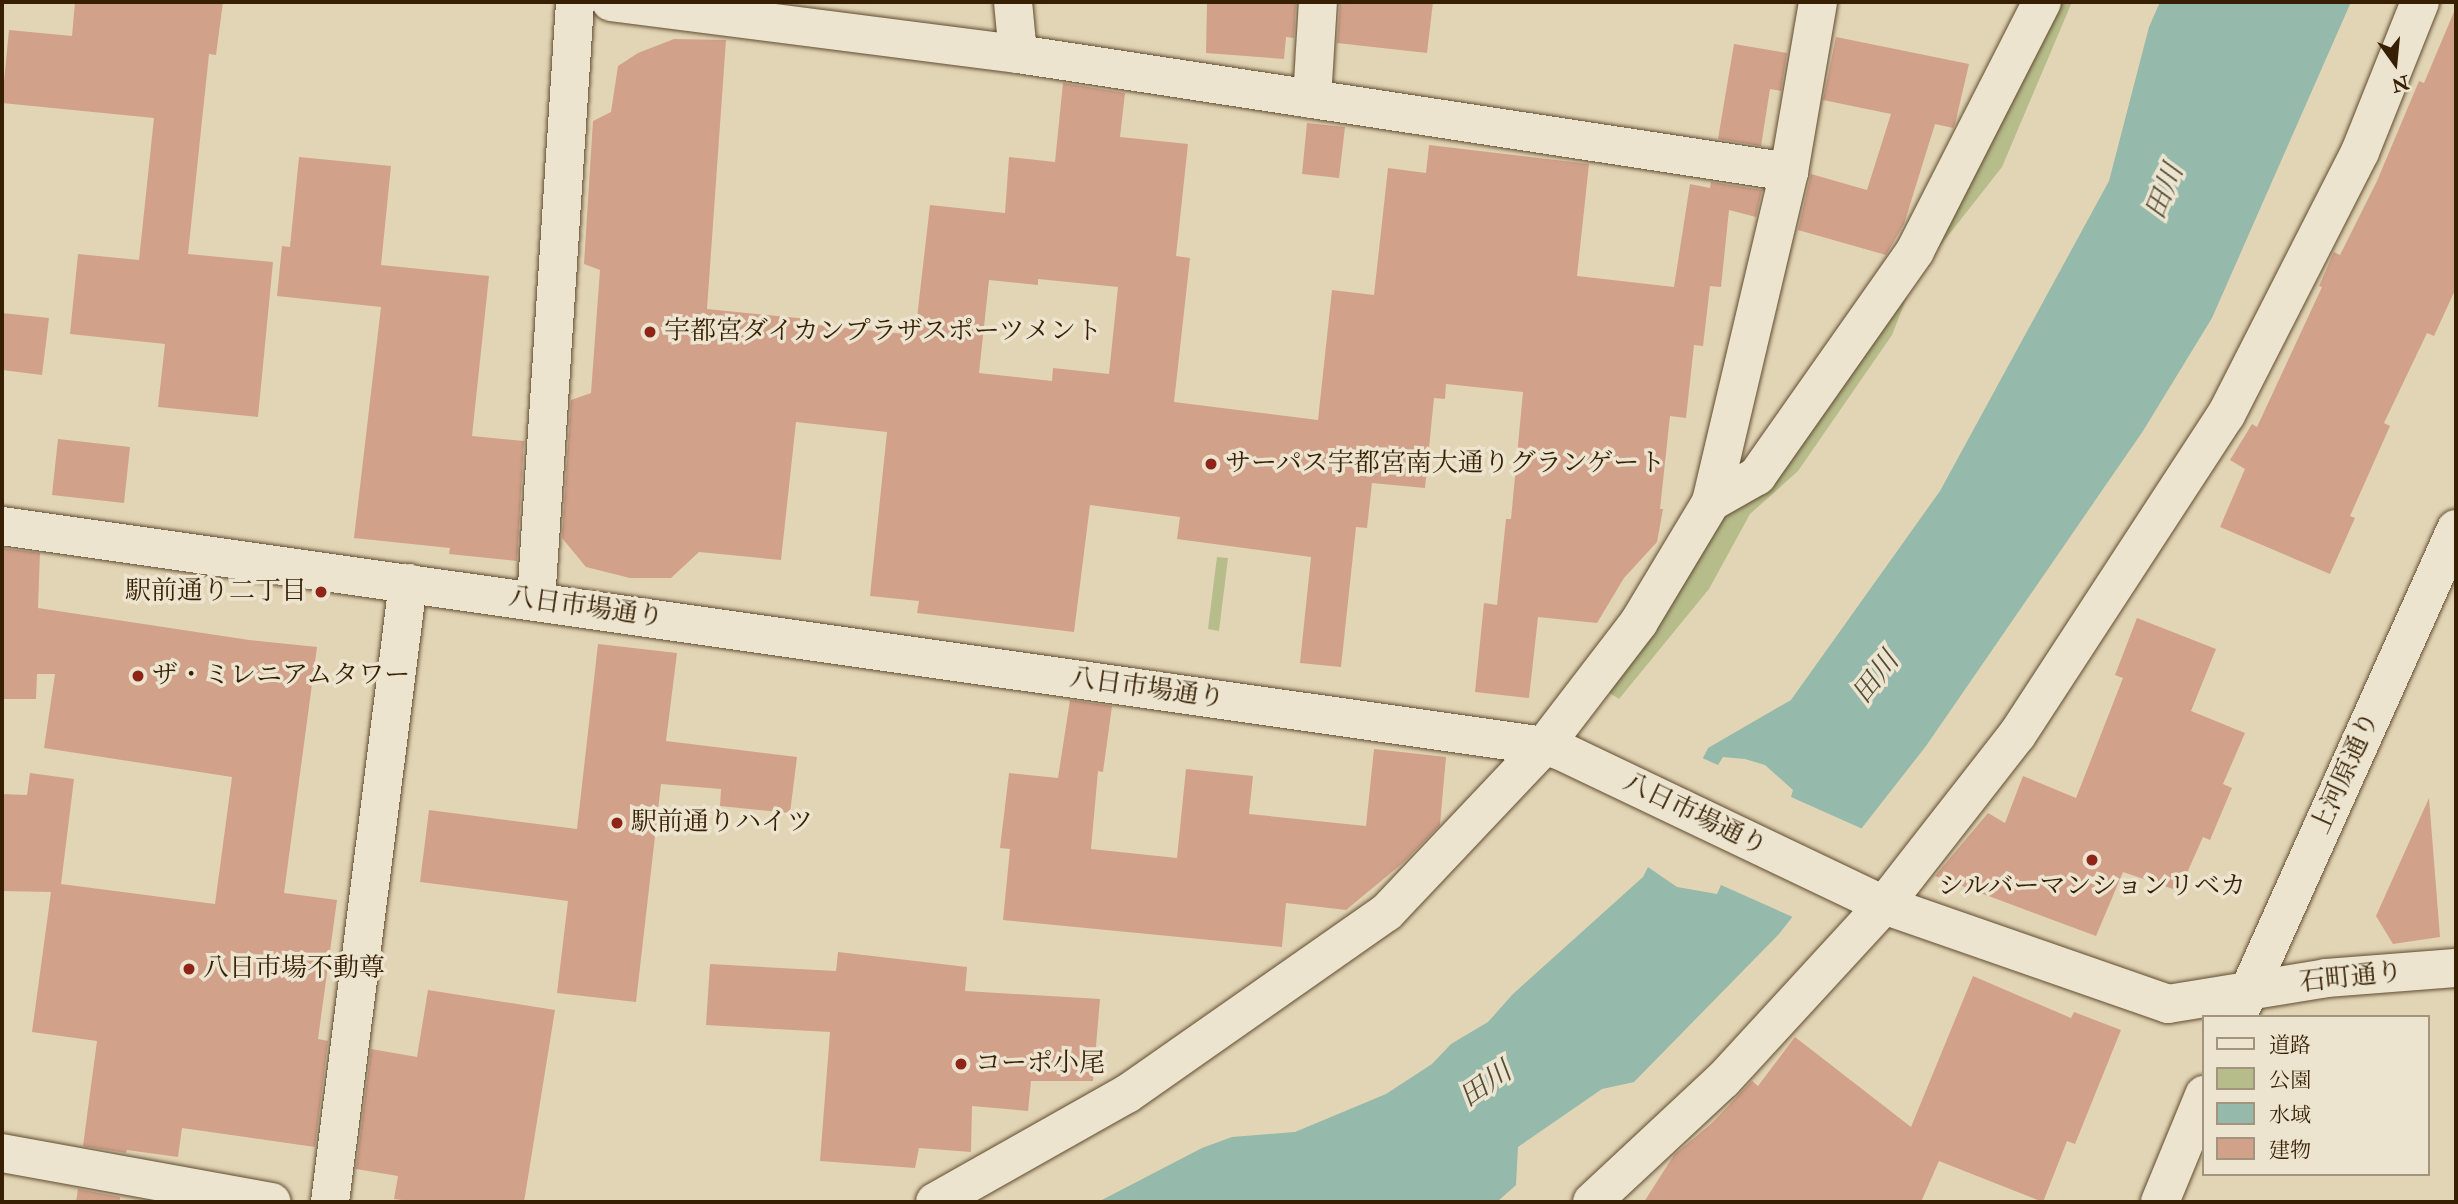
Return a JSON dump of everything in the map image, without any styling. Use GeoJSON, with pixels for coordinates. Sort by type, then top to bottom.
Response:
{"type":"FeatureCollection","features":[{"type":"Feature","properties":{"kind":"street"},"geometry":{"type":"LineString","coordinates":[[536,601],[575,2]]}},
{"type":"Feature","properties":{"kind":"street"},"geometry":{"type":"LineString","coordinates":[[611,2],[1018,54],[1789,172]]}},
{"type":"Feature","properties":{"kind":"street"},"geometry":{"type":"LineString","coordinates":[[1013,2],[1018,54]]}},
{"type":"Feature","properties":{"kind":"street"},"geometry":{"type":"LineString","coordinates":[[1312,99],[1318,2]]}},
{"type":"Feature","properties":{"kind":"street"},"geometry":{"type":"LineString","coordinates":[[935,1202],[1127,1094],[1387,912],[1553,749],[1639,622],[1711,502],[1789,172],[1818,2]]}},
{"type":"Feature","properties":{"kind":"street"},"geometry":{"type":"LineString","coordinates":[[1711,502],[1757,476],[1914,251],[2042,2]]}},
{"type":"Feature","properties":{"kind":"street"},"geometry":{"type":"LineString","coordinates":[[1592,1202],[1723,1080],[2017,735],[2226,415],[2360,152],[2420,2]]}},
{"type":"Feature","properties":{"kind":"street","name":"八日市場通り"},"geometry":{"type":"LineString","coordinates":[[2,526],[1553,749],[1877,902],[2168,1004],[2242,1004]]}},
{"type":"Feature","properties":{"kind":"street","name":"上河原通り"},"geometry":{"type":"LineString","coordinates":[[2242,1004],[2456,529]]}},
{"type":"Feature","properties":{"kind":"street"},"geometry":{"type":"LineString","coordinates":[[330,1202],[408,583]]}},
{"type":"Feature","properties":{"kind":"street","name":"石町通り"},"geometry":{"type":"LineString","coordinates":[[2242,1004],[2326,978],[2456,968]]}},
{"type":"Feature","properties":{"kind":"street"},"geometry":{"type":"LineString","coordinates":[[2160,1202],[2202,1100]]}},
{"type":"Feature","properties":{"kind":"street"},"geometry":{"type":"LineString","coordinates":[[2,1153],[272,1202]]}},
{"type":"Feature","properties":{"kind":"green space"},"geometry":{"type":"Polygon","coordinates":[[[2048,2],[2072,2],[2002,167],[1914,279],[1892,335],[1798,471],[1750,514],[1709,589],[1619,699],[1600,687],[1724,507],[1785,451],[2048,2]]]}},
{"type":"Feature","properties":{"kind":"green space"},"geometry":{"type":"Polygon","coordinates":[[[1217,557],[1228,558],[1219,631],[1208,629],[1217,557]]]}},
{"type":"Feature","properties":{"kind":"water","name":"田川"},"geometry":{"type":"Polygon","coordinates":[[[2160,2],[2351,2],[2212,318],[2143,431],[1926,746],[1779,934],[1634,1082],[1602,1089],[1518,1147],[1516,1185],[1497,1202],[1098,1202],[1202,1148],[1232,1137],[1295,1132],[1386,1094],[1432,1064],[1451,1044],[1488,1022],[1513,994],[1643,877],[1708,748],[1791,700],[1940,491],[2109,181],[2149,27],[2160,2]]]}},
{"type":"Feature","properties":{"kind":"pier"},"geometry":{"type":"Polygon","coordinates":[[[1700,757],[1718,765],[1723,757],[1745,759],[1765,765],[1793,790],[1791,797],[1865,830],[1795,918],[1721,885],[1717,894],[1677,887],[1645,865],[1700,757]]]}},
{"type":"Feature","properties":{"kind":"building"},"geometry":{"type":"Polygon","coordinates":[[[75,2],[223,2],[216,55],[209,54],[188,254],[273,262],[258,417],[158,407],[165,344],[70,334],[78,254],[139,260],[154,118],[2,103],[9,30],[72,36],[75,2]]]}},
{"type":"Feature","properties":{"kind":"building"},"geometry":{"type":"Polygon","coordinates":[[[1207,2],[1296,2],[1294,38],[1286,37],[1284,59],[1206,53],[1207,2]]]}},
{"type":"Feature","properties":{"kind":"building"},"geometry":{"type":"Polygon","coordinates":[[[1340,2],[1433,2],[1427,53],[1337,43],[1340,2]]]}},
{"type":"Feature","properties":{"kind":"building"},"geometry":{"type":"Polygon","coordinates":[[[2456,7],[2456,288],[2434,336],[2427,333],[2384,423],[2390,426],[2350,516],[2355,518],[2330,574],[2220,527],[2245,469],[2230,460],[2252,424],[2257,427],[2322,287],[2319,286],[2334,252],[2340,255],[2377,181],[2419,81],[2424,83],[2456,7]]]}},
{"type":"Feature","properties":{"kind":"building"},"geometry":{"type":"Polygon","coordinates":[[[1836,37],[1969,64],[1955,124],[1953,128],[1935,124],[1904,224],[1886,255],[1798,230],[1811,174],[1867,190],[1891,114],[1823,100],[1836,37]]]}},
{"type":"Feature","properties":{"kind":"building"},"geometry":{"type":"Polygon","coordinates":[[[674,39],[726,40],[707,309],[808,319],[807,324],[915,335],[930,205],[1005,213],[1009,157],[1055,162],[1063,83],[1125,93],[1120,137],[1188,144],[1176,256],[1190,258],[1174,402],[1318,420],[1332,290],[1374,295],[1388,168],[1426,173],[1429,145],[1589,164],[1577,276],[1674,287],[1690,184],[1710,188],[1711,182],[1762,190],[1756,217],[1729,210],[1721,287],[1710,286],[1703,346],[1694,345],[1686,418],[1670,416],[1660,509],[1663,509],[1657,542],[1624,578],[1597,623],[1538,617],[1529,698],[1475,692],[1484,603],[1497,605],[1506,519],[1511,519],[1523,392],[1446,384],[1445,399],[1434,398],[1425,488],[1372,483],[1367,528],[1356,527],[1341,667],[1300,663],[1311,557],[1177,539],[1180,517],[1090,505],[1074,632],[917,613],[919,601],[870,596],[887,432],[796,422],[781,560],[699,552],[671,578],[630,578],[586,567],[562,538],[571,400],[591,393],[600,270],[584,264],[593,121],[611,112],[618,66],[638,53],[674,39]],[[1038,279],[1038,285],[989,280],[979,373],[1052,381],[1053,368],[1109,374],[1118,287],[1038,279]]]}},
{"type":"Feature","properties":{"kind":"building"},"geometry":{"type":"Polygon","coordinates":[[[1734,44],[1787,53],[1781,91],[1770,89],[1761,146],[1718,139],[1734,44]]]}},
{"type":"Feature","properties":{"kind":"building"},"geometry":{"type":"Polygon","coordinates":[[[1307,123],[1345,127],[1339,178],[1302,174],[1307,123]]]}},
{"type":"Feature","properties":{"kind":"building"},"geometry":{"type":"Polygon","coordinates":[[[299,157],[391,166],[381,265],[489,276],[472,436],[524,441],[517,561],[449,554],[450,548],[354,538],[381,307],[277,296],[282,246],[290,247],[299,157]]]}},
{"type":"Feature","properties":{"kind":"building"},"geometry":{"type":"Polygon","coordinates":[[[2,313],[49,318],[42,375],[2,370],[2,313]]]}},
{"type":"Feature","properties":{"kind":"building"},"geometry":{"type":"Polygon","coordinates":[[[58,439],[130,447],[124,503],[52,495],[58,439]]]}},
{"type":"Feature","properties":{"kind":"building"},"geometry":{"type":"Polygon","coordinates":[[[2,548],[40,553],[38,608],[249,640],[317,647],[284,893],[337,900],[318,1039],[328,1041],[315,1147],[182,1128],[178,1157],[83,1146],[97,1041],[32,1032],[51,892],[2,891],[2,794],[27,795],[30,773],[74,779],[61,884],[215,904],[232,777],[44,748],[55,674],[37,674],[36,699],[2,699],[2,548]]]}},
{"type":"Feature","properties":{"kind":"building"},"geometry":{"type":"Polygon","coordinates":[[[2137,618],[2216,649],[2191,711],[2245,733],[2223,784],[2232,788],[2210,840],[2203,837],[2179,891],[2123,872],[2096,936],[1935,876],[1988,813],[2005,823],[2023,776],[2076,798],[2123,678],[2115,675],[2137,618]]]}},
{"type":"Feature","properties":{"kind":"building","name":"駅前通りハイツ"},"geometry":{"type":"Polygon","coordinates":[[[598,644],[677,653],[666,741],[797,757],[790,813],[720,806],[721,789],[661,784],[636,1002],[557,993],[568,901],[420,882],[429,810],[577,829],[598,644]]]}},
{"type":"Feature","properties":{"kind":"building"},"geometry":{"type":"Polygon","coordinates":[[[1070,700],[1112,706],[1103,772],[1098,771],[1091,849],[1177,858],[1186,769],[1253,776],[1249,814],[1366,826],[1374,749],[1446,757],[1440,825],[1404,862],[1346,910],[1286,903],[1282,947],[1003,920],[1010,849],[1000,848],[1009,773],[1058,778],[1070,700]]]}},
{"type":"Feature","properties":{"kind":"building"},"geometry":{"type":"Polygon","coordinates":[[[2429,798],[2440,937],[2393,944],[2376,916],[2429,798]]]}},
{"type":"Feature","properties":{"kind":"building","name":"コーポ小尾"},"geometry":{"type":"Polygon","coordinates":[[[838,952],[967,967],[965,991],[1100,999],[1093,1081],[1031,1081],[1028,1111],[972,1106],[971,1152],[919,1148],[915,1168],[820,1161],[830,1032],[706,1025],[710,964],[836,971],[838,952]]]}},
{"type":"Feature","properties":{"kind":"building"},"geometry":{"type":"Polygon","coordinates":[[[1973,976],[2071,1018],[2074,1012],[2121,1030],[2075,1144],[2067,1141],[2043,1202],[1939,1161],[1921,1202],[1644,1202],[1674,1155],[1712,1123],[1752,1081],[1758,1086],[1795,1037],[1911,1127],[1973,976]]]}},
{"type":"Feature","properties":{"kind":"building"},"geometry":{"type":"Polygon","coordinates":[[[428,990],[555,1010],[524,1202],[418,1202],[394,1199],[398,1176],[356,1169],[371,1049],[417,1057],[428,990]]]}},
{"type":"Feature","properties":{"kind":"building"},"geometry":{"type":"Polygon","coordinates":[[[78,1189],[120,1197],[120,1202],[76,1202],[78,1189]]]}},
{"type":"Feature","properties":{"kind":"place","name":"宇都宮ダイカンプラザスポーツメント"},"geometry":{"type":"Point","coordinates":[650,332]}},
{"type":"Feature","properties":{"kind":"place","name":"サーパス宇都宮南大通りグランゲート"},"geometry":{"type":"Point","coordinates":[1211,464]}},
{"type":"Feature","properties":{"kind":"place","name":"駅前通り二丁目"},"geometry":{"type":"Point","coordinates":[321,592]}},
{"type":"Feature","properties":{"kind":"place","name":"ザ・ミレニアムタワー"},"geometry":{"type":"Point","coordinates":[138,676]}},
{"type":"Feature","properties":{"kind":"place","name":"駅前通りハイツ"},"geometry":{"type":"Point","coordinates":[617,823]}},
{"type":"Feature","properties":{"kind":"place","name":"シルバーマンションリベカ"},"geometry":{"type":"Point","coordinates":[2092,860]}},
{"type":"Feature","properties":{"kind":"place","name":"八日市場不動尊"},"geometry":{"type":"Point","coordinates":[189,969]}},
{"type":"Feature","properties":{"kind":"place","name":"コーポ小尾"},"geometry":{"type":"Point","coordinates":[961,1064]}}]}
